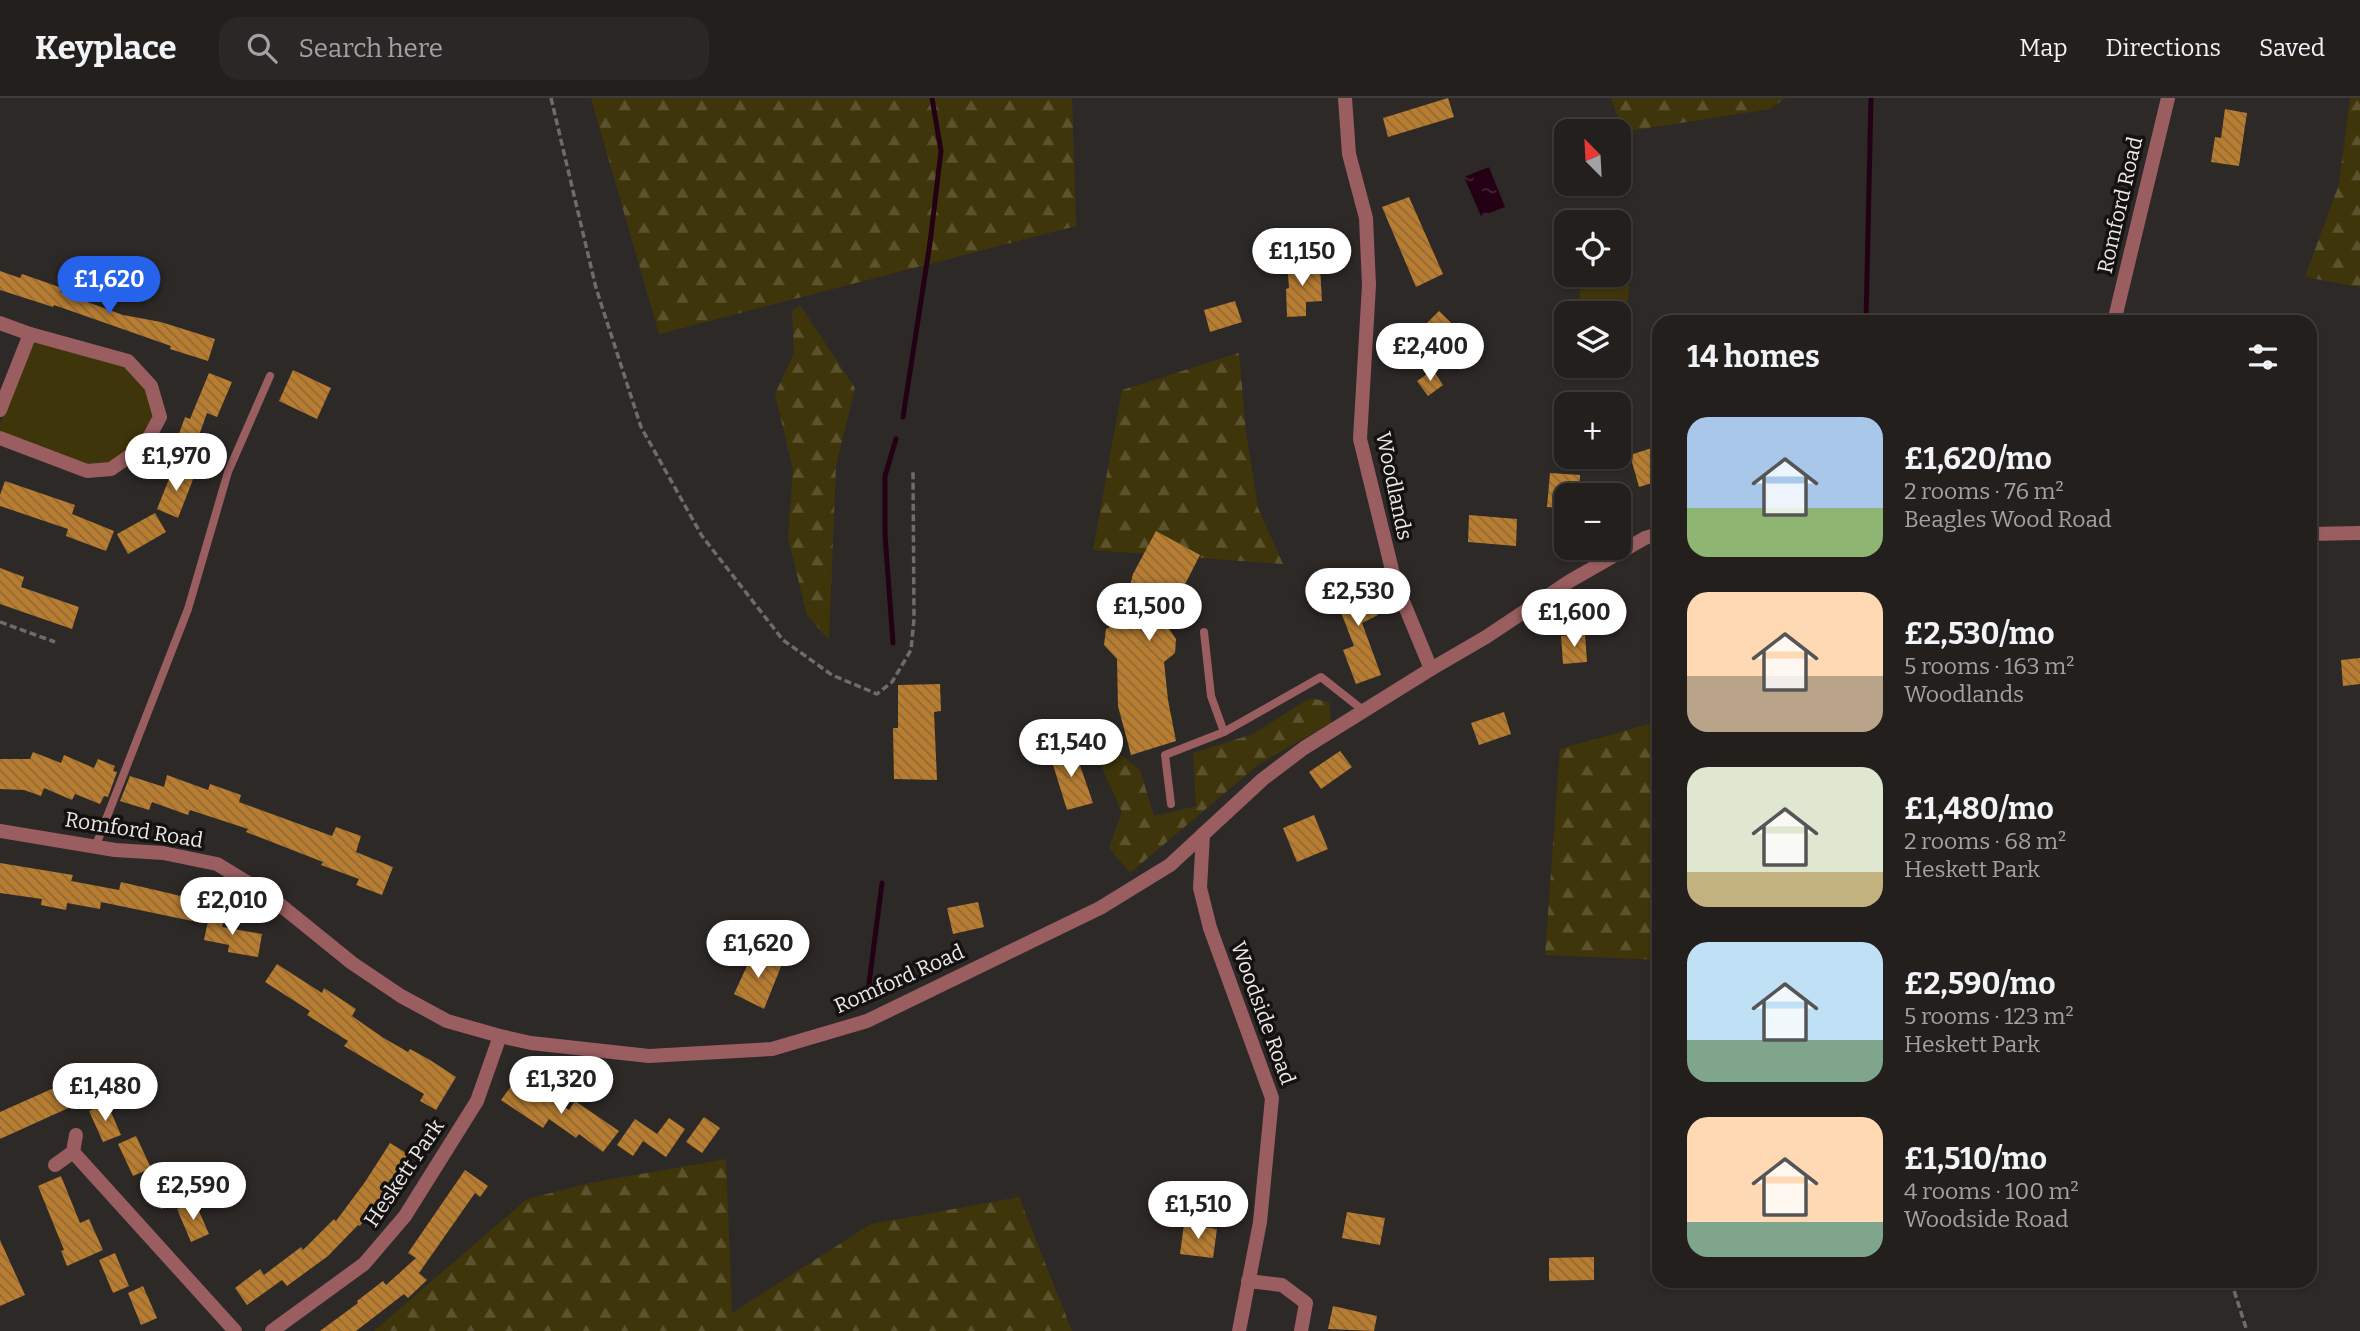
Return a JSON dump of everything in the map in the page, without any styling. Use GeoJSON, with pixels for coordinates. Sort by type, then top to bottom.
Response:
{"type":"FeatureCollection","features":[{"type":"Feature","properties":{"kind":"street","name":"Woodlands"},"geometry":{"type":"LineString","coordinates":[[1345,98],[1349,154],[1366,218],[1369,285],[1360,439],[1395,582],[1431,668]]}},
{"type":"Feature","properties":{"kind":"street","name":"Romford Road"},"geometry":{"type":"LineString","coordinates":[[2116,315],[2168,98]]}},
{"type":"Feature","properties":{"kind":"street"},"geometry":{"type":"LineString","coordinates":[[0,323],[128,361],[151,386],[160,417],[145,446],[111,469],[87,471],[0,438]]}},
{"type":"Feature","properties":{"kind":"street"},"geometry":{"type":"LineString","coordinates":[[0,410],[30,334]]}},
{"type":"Feature","properties":{"kind":"street"},"geometry":{"type":"LineString","coordinates":[[2317,534],[2360,533]]}},
{"type":"Feature","properties":{"kind":"street","name":"Romford Road"},"geometry":{"type":"LineString","coordinates":[[0,831],[115,850],[163,853],[218,864],[268,895],[352,963],[401,996],[447,1021],[499,1036],[531,1043],[649,1056],[772,1049],[867,1021],[1100,908],[1170,866],[1263,779],[1304,748],[1431,668],[1486,637],[1570,581],[1652,536]]}},
{"type":"Feature","properties":{"kind":"street","name":"Woodside Road"},"geometry":{"type":"LineString","coordinates":[[1203,834],[1200,888],[1210,928],[1272,1098],[1260,1222],[1240,1331]]}},
{"type":"Feature","properties":{"kind":"street","name":"Heskett Park"},"geometry":{"type":"LineString","coordinates":[[272,1331],[364,1264],[405,1216],[477,1101],[499,1036]]}},
{"type":"Feature","properties":{"kind":"street"},"geometry":{"type":"LineString","coordinates":[[55,1165],[73,1152],[76,1135]]}},
{"type":"Feature","properties":{"kind":"street"},"geometry":{"type":"LineString","coordinates":[[73,1152],[235,1331]]}},
{"type":"Feature","properties":{"kind":"street"},"geometry":{"type":"LineString","coordinates":[[1248,1281],[1282,1285],[1306,1303],[1301,1331]]}},
{"type":"Feature","properties":{"kind":"lane"},"geometry":{"type":"LineString","coordinates":[[96,845],[188,609],[228,472],[270,376]]}},
{"type":"Feature","properties":{"kind":"lane"},"geometry":{"type":"LineString","coordinates":[[1205,632],[1211,696],[1224,732]]}},
{"type":"Feature","properties":{"kind":"lane"},"geometry":{"type":"LineString","coordinates":[[1171,803],[1165,755],[1224,732],[1321,677],[1364,711]]}},
{"type":"Feature","properties":{"kind":"path"},"geometry":{"type":"LineString","coordinates":[[551,98],[596,288],[641,428],[702,536],[783,640],[832,676],[877,694],[892,682],[911,650],[914,619],[913,472]]}},
{"type":"Feature","properties":{"kind":"path"},"geometry":{"type":"LineString","coordinates":[[0,622],[55,642]]}},
{"type":"Feature","properties":{"kind":"path"},"geometry":{"type":"LineString","coordinates":[[2233,1288],[2247,1331]]}},
{"type":"Feature","properties":{"kind":"green space"},"geometry":{"type":"Polygon","coordinates":[[[591,98],[1072,98],[1076,226],[659,334],[591,98]]]}},
{"type":"Feature","properties":{"kind":"green space"},"geometry":{"type":"Polygon","coordinates":[[[1611,98],[1785,98],[1770,109],[1631,131],[1631,119],[1618,119],[1611,98]]]}},
{"type":"Feature","properties":{"kind":"green space"},"geometry":{"type":"Polygon","coordinates":[[[2350,98],[2360,98],[2360,287],[2305,277],[2339,184],[2350,98]]]}},
{"type":"Feature","properties":{"kind":"green space"},"geometry":{"type":"Polygon","coordinates":[[[1580,287],[1629,287],[1628,301],[1579,301],[1580,287]]]}},
{"type":"Feature","properties":{"kind":"green space"},"geometry":{"type":"Polygon","coordinates":[[[800,305],[855,388],[836,465],[829,640],[807,615],[788,538],[793,470],[775,394],[794,353],[792,311],[800,305]]]}},
{"type":"Feature","properties":{"kind":"green space"},"geometry":{"type":"Polygon","coordinates":[[[33,341],[124,367],[146,389],[153,416],[141,441],[111,464],[87,465],[0,431],[0,424],[33,341]]]}},
{"type":"Feature","properties":{"kind":"green space"},"geometry":{"type":"Polygon","coordinates":[[[1239,353],[1246,432],[1258,508],[1283,564],[1093,550],[1122,390],[1239,353]]]}},
{"type":"Feature","properties":{"kind":"green space"},"geometry":{"type":"Polygon","coordinates":[[[1310,698],[1329,702],[1331,723],[1259,764],[1130,873],[1109,848],[1122,812],[1096,755],[1107,744],[1140,770],[1154,816],[1196,806],[1193,753],[1253,734],[1310,698]]]}},
{"type":"Feature","properties":{"kind":"green space"},"geometry":{"type":"Polygon","coordinates":[[[1652,723],[1652,960],[1545,955],[1560,749],[1652,723]]]}},
{"type":"Feature","properties":{"kind":"green space"},"geometry":{"type":"Polygon","coordinates":[[[726,1159],[732,1313],[871,1224],[1019,1197],[1072,1331],[374,1331],[527,1199],[590,1183],[726,1159]]]}},
{"type":"Feature","properties":{"kind":"water"},"geometry":{"type":"Polygon","coordinates":[[[1489,167],[1505,207],[1481,216],[1464,177],[1489,167]]]}},
{"type":"Feature","properties":{"kind":"building"},"geometry":{"type":"Polygon","coordinates":[[[1448,98],[1454,117],[1388,137],[1383,118],[1448,98]]]}},
{"type":"Feature","properties":{"kind":"building"},"geometry":{"type":"Polygon","coordinates":[[[2225,109],[2247,113],[2239,166],[2211,162],[2215,137],[2221,138],[2225,109]]]}},
{"type":"Feature","properties":{"kind":"building"},"geometry":{"type":"Polygon","coordinates":[[[1409,197],[1443,274],[1416,287],[1382,207],[1409,197]]]}},
{"type":"Feature","properties":{"kind":"building"},"geometry":{"type":"Polygon","coordinates":[[[1287,261],[1307,261],[1308,269],[1320,268],[1322,301],[1306,302],[1306,316],[1287,317],[1287,261]]]}},
{"type":"Feature","properties":{"kind":"building"},"geometry":{"type":"Polygon","coordinates":[[[0,271],[20,278],[22,274],[62,288],[60,292],[123,315],[161,322],[215,339],[208,361],[54,305],[53,307],[0,290],[0,271]]]}},
{"type":"Feature","properties":{"kind":"building"},"geometry":{"type":"Polygon","coordinates":[[[1235,301],[1242,322],[1210,332],[1204,310],[1235,301]]]}},
{"type":"Feature","properties":{"kind":"building"},"geometry":{"type":"Polygon","coordinates":[[[1439,311],[1478,349],[1465,361],[1458,354],[1447,365],[1414,336],[1439,311]]]}},
{"type":"Feature","properties":{"kind":"building"},"geometry":{"type":"Polygon","coordinates":[[[293,370],[331,388],[317,419],[279,401],[293,370]]]}},
{"type":"Feature","properties":{"kind":"building"},"geometry":{"type":"Polygon","coordinates":[[[1433,370],[1443,385],[1428,396],[1417,381],[1433,370]]]}},
{"type":"Feature","properties":{"kind":"building"},"geometry":{"type":"Polygon","coordinates":[[[209,373],[232,382],[217,417],[207,413],[188,466],[170,459],[185,417],[190,419],[209,373]]]}},
{"type":"Feature","properties":{"kind":"building"},"geometry":{"type":"Polygon","coordinates":[[[1652,448],[1652,483],[1639,487],[1631,455],[1652,448]]]}},
{"type":"Feature","properties":{"kind":"building"},"geometry":{"type":"Polygon","coordinates":[[[173,469],[194,477],[178,518],[157,509],[173,469]]]}},
{"type":"Feature","properties":{"kind":"building"},"geometry":{"type":"Polygon","coordinates":[[[1550,473],[1580,475],[1580,483],[1554,483],[1554,507],[1547,507],[1550,473]]]}},
{"type":"Feature","properties":{"kind":"building"},"geometry":{"type":"Polygon","coordinates":[[[5,481],[75,505],[72,514],[114,531],[106,551],[66,536],[68,529],[0,506],[0,495],[5,481]]]}},
{"type":"Feature","properties":{"kind":"building"},"geometry":{"type":"Polygon","coordinates":[[[155,513],[166,532],[128,554],[117,534],[155,513]]]}},
{"type":"Feature","properties":{"kind":"building"},"geometry":{"type":"Polygon","coordinates":[[[1469,515],[1517,519],[1516,546],[1468,542],[1469,515]]]}},
{"type":"Feature","properties":{"kind":"building"},"geometry":{"type":"Polygon","coordinates":[[[1156,531],[1200,555],[1179,596],[1169,629],[1176,639],[1175,653],[1164,662],[1176,741],[1131,755],[1118,706],[1117,659],[1104,645],[1106,629],[1121,621],[1133,574],[1156,531]]]}},
{"type":"Feature","properties":{"kind":"building"},"geometry":{"type":"Polygon","coordinates":[[[0,568],[24,577],[21,587],[79,607],[72,629],[0,604],[0,568]]]}},
{"type":"Feature","properties":{"kind":"building"},"geometry":{"type":"Polygon","coordinates":[[[1360,575],[1378,615],[1362,623],[1381,675],[1356,684],[1343,650],[1354,646],[1332,589],[1360,575]]]}},
{"type":"Feature","properties":{"kind":"building"},"geometry":{"type":"Polygon","coordinates":[[[1585,634],[1587,662],[1563,664],[1561,636],[1585,634]]]}},
{"type":"Feature","properties":{"kind":"building"},"geometry":{"type":"Polygon","coordinates":[[[2360,658],[2360,684],[2343,686],[2341,660],[2360,658]]]}},
{"type":"Feature","properties":{"kind":"building"},"geometry":{"type":"Polygon","coordinates":[[[940,684],[941,711],[934,712],[937,780],[894,779],[893,728],[898,728],[898,685],[940,684]]]}},
{"type":"Feature","properties":{"kind":"building"},"geometry":{"type":"Polygon","coordinates":[[[1504,712],[1511,734],[1479,745],[1471,723],[1504,712]]]}},
{"type":"Feature","properties":{"kind":"building"},"geometry":{"type":"Polygon","coordinates":[[[1074,748],[1093,803],[1067,810],[1050,755],[1074,748]]]}},
{"type":"Feature","properties":{"kind":"building"},"geometry":{"type":"Polygon","coordinates":[[[1340,751],[1352,767],[1321,789],[1309,772],[1340,751]]]}},
{"type":"Feature","properties":{"kind":"building"},"geometry":{"type":"Polygon","coordinates":[[[33,752],[61,763],[64,755],[94,768],[98,759],[115,766],[113,771],[117,772],[108,797],[104,796],[100,804],[75,794],[72,800],[44,788],[41,796],[24,790],[0,789],[0,759],[30,759],[33,752]]]}},
{"type":"Feature","properties":{"kind":"building"},"geometry":{"type":"Polygon","coordinates":[[[167,775],[208,790],[210,784],[241,795],[239,802],[332,836],[336,827],[361,836],[356,852],[393,867],[382,895],[356,885],[359,879],[246,832],[248,829],[190,810],[188,815],[152,802],[149,810],[120,801],[130,776],[164,787],[167,775]]]}},
{"type":"Feature","properties":{"kind":"building"},"geometry":{"type":"Polygon","coordinates":[[[1314,815],[1328,849],[1297,862],[1283,828],[1314,815]]]}},
{"type":"Feature","properties":{"kind":"building"},"geometry":{"type":"Polygon","coordinates":[[[0,863],[73,875],[71,881],[119,890],[121,882],[202,901],[197,922],[101,902],[100,909],[67,903],[66,910],[41,905],[42,899],[0,893],[0,863]]]}},
{"type":"Feature","properties":{"kind":"building"},"geometry":{"type":"Polygon","coordinates":[[[978,902],[984,927],[953,934],[947,908],[978,902]]]}},
{"type":"Feature","properties":{"kind":"building"},"geometry":{"type":"Polygon","coordinates":[[[210,911],[225,915],[222,927],[262,934],[258,957],[228,952],[229,945],[204,940],[210,911]]]}},
{"type":"Feature","properties":{"kind":"building"},"geometry":{"type":"Polygon","coordinates":[[[753,953],[782,964],[764,1009],[734,994],[753,953]]]}},
{"type":"Feature","properties":{"kind":"building"},"geometry":{"type":"Polygon","coordinates":[[[277,964],[322,993],[324,988],[356,1009],[352,1016],[382,1037],[408,1052],[410,1049],[456,1077],[436,1110],[420,1101],[424,1094],[344,1046],[348,1041],[307,1015],[310,1011],[265,982],[277,964]]]}},
{"type":"Feature","properties":{"kind":"building"},"geometry":{"type":"Polygon","coordinates":[[[515,1081],[537,1099],[543,1091],[569,1110],[575,1101],[619,1131],[603,1152],[579,1134],[576,1138],[549,1119],[543,1128],[501,1100],[515,1081]]]}},
{"type":"Feature","properties":{"kind":"building"},"geometry":{"type":"Polygon","coordinates":[[[65,1083],[75,1105],[0,1139],[0,1112],[65,1083]]]}},
{"type":"Feature","properties":{"kind":"building"},"geometry":{"type":"Polygon","coordinates":[[[107,1103],[121,1135],[103,1142],[89,1111],[107,1103]]]}},
{"type":"Feature","properties":{"kind":"building"},"geometry":{"type":"Polygon","coordinates":[[[704,1117],[720,1128],[702,1153],[686,1142],[704,1117]]]}},
{"type":"Feature","properties":{"kind":"building"},"geometry":{"type":"Polygon","coordinates":[[[669,1118],[685,1129],[666,1157],[643,1141],[633,1156],[617,1145],[635,1119],[657,1134],[669,1118]]]}},
{"type":"Feature","properties":{"kind":"building"},"geometry":{"type":"Polygon","coordinates":[[[136,1136],[151,1168],[133,1176],[118,1144],[136,1136]]]}},
{"type":"Feature","properties":{"kind":"building"},"geometry":{"type":"Polygon","coordinates":[[[390,1143],[408,1154],[360,1226],[328,1256],[287,1286],[282,1280],[247,1305],[235,1288],[260,1269],[264,1275],[301,1247],[303,1250],[334,1219],[336,1221],[390,1143]]]}},
{"type":"Feature","properties":{"kind":"building"},"geometry":{"type":"Polygon","coordinates":[[[165,1168],[179,1202],[161,1209],[147,1176],[165,1168]]]}},
{"type":"Feature","properties":{"kind":"building"},"geometry":{"type":"Polygon","coordinates":[[[465,1170],[488,1186],[480,1197],[475,1193],[419,1273],[427,1280],[408,1298],[404,1294],[356,1331],[320,1331],[383,1281],[386,1285],[416,1258],[408,1253],[465,1170]]]}},
{"type":"Feature","properties":{"kind":"building"},"geometry":{"type":"Polygon","coordinates":[[[61,1176],[80,1223],[89,1219],[103,1250],[67,1266],[61,1251],[64,1250],[38,1186],[61,1176]]]}},
{"type":"Feature","properties":{"kind":"building"},"geometry":{"type":"Polygon","coordinates":[[[195,1202],[209,1234],[191,1242],[177,1209],[195,1202]]]}},
{"type":"Feature","properties":{"kind":"building"},"geometry":{"type":"Polygon","coordinates":[[[1347,1212],[1385,1218],[1380,1245],[1342,1238],[1347,1212]]]}},
{"type":"Feature","properties":{"kind":"building"},"geometry":{"type":"Polygon","coordinates":[[[1184,1224],[1217,1229],[1213,1258],[1180,1254],[1184,1224]]]}},
{"type":"Feature","properties":{"kind":"building"},"geometry":{"type":"Polygon","coordinates":[[[0,1240],[25,1295],[0,1306],[0,1240]]]}},
{"type":"Feature","properties":{"kind":"building"},"geometry":{"type":"Polygon","coordinates":[[[115,1253],[129,1286],[113,1293],[99,1260],[115,1253]]]}},
{"type":"Feature","properties":{"kind":"building"},"geometry":{"type":"Polygon","coordinates":[[[1594,1257],[1594,1280],[1549,1281],[1549,1258],[1594,1257]]]}},
{"type":"Feature","properties":{"kind":"building"},"geometry":{"type":"Polygon","coordinates":[[[143,1286],[157,1318],[141,1325],[128,1293],[143,1286]]]}},
{"type":"Feature","properties":{"kind":"building"},"geometry":{"type":"Polygon","coordinates":[[[1333,1306],[1377,1316],[1374,1331],[1328,1329],[1333,1306]]]}},
{"type":"Feature","properties":{"kind":"waterway"},"geometry":{"type":"LineString","coordinates":[[903,417],[930,243],[941,151],[932,98]]}},
{"type":"Feature","properties":{"kind":"waterway"},"geometry":{"type":"LineString","coordinates":[[1866,315],[1871,98]]}},
{"type":"Feature","properties":{"kind":"waterway"},"geometry":{"type":"LineString","coordinates":[[893,643],[885,535],[885,476],[896,439]]}},
{"type":"Feature","properties":{"kind":"waterway"},"geometry":{"type":"LineString","coordinates":[[868,991],[882,883]]}}]}
